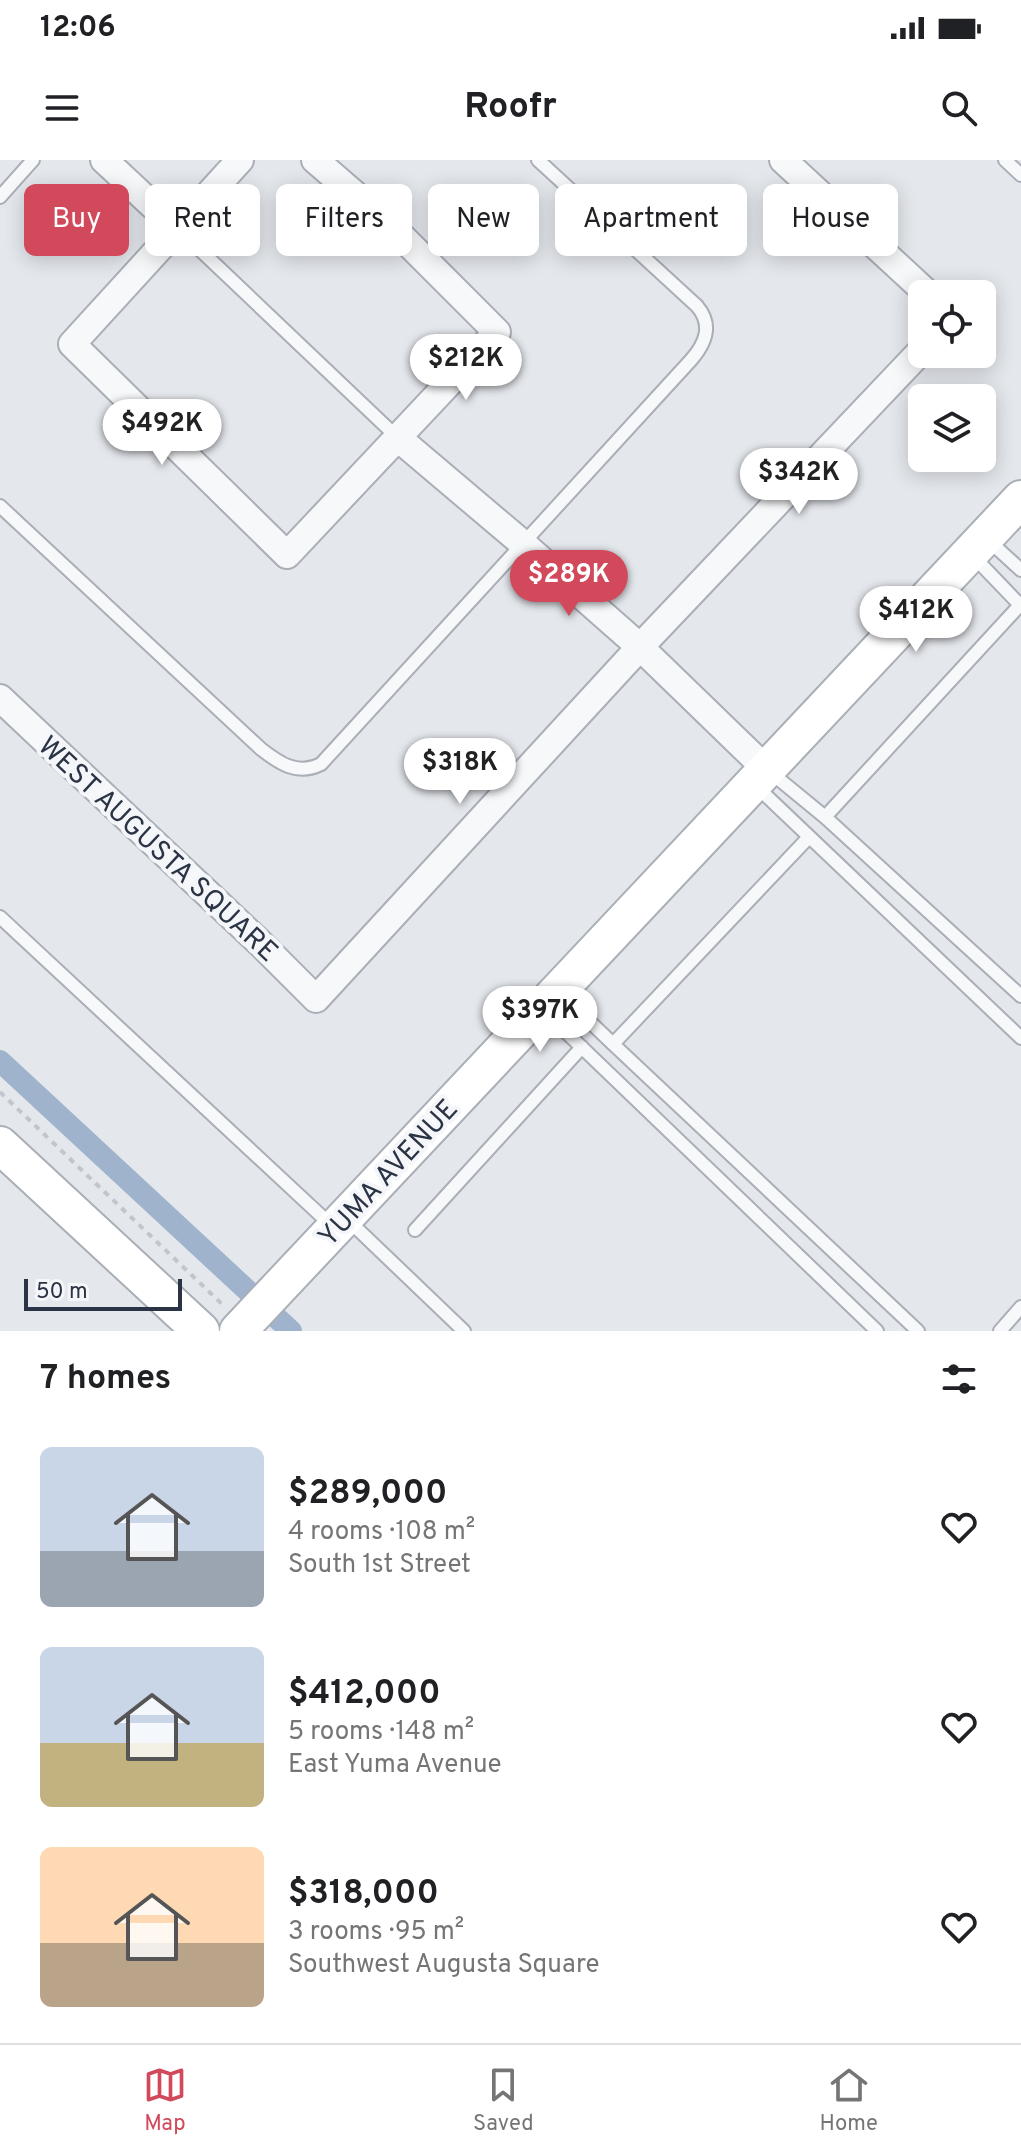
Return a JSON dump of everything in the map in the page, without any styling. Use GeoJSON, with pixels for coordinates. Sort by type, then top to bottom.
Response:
{"type":"FeatureCollection","features":[{"type":"Feature","properties":{"kind":"street"},"geometry":{"type":"LineString","coordinates":[[104,160],[145,198]]}},
{"type":"Feature","properties":{"kind":"street"},"geometry":{"type":"LineString","coordinates":[[218,184],[240,160]]}},
{"type":"Feature","properties":{"kind":"street"},"geometry":{"type":"LineString","coordinates":[[152,256],[72,344],[287,555],[497,332],[389,224],[315,160]]}},
{"type":"Feature","properties":{"kind":"street"},"geometry":{"type":"LineString","coordinates":[[783,160],[913,280]]}},
{"type":"Feature","properties":{"kind":"street"},"geometry":{"type":"LineString","coordinates":[[640,647],[908,365]]}},
{"type":"Feature","properties":{"kind":"street"},"geometry":{"type":"LineString","coordinates":[[398,438],[640,647],[759,776]]}},
{"type":"Feature","properties":{"kind":"street","name":"YUMA AVENUE"},"geometry":{"type":"LineString","coordinates":[[236,1317],[340,1223],[1021,499]]}},
{"type":"Feature","properties":{"kind":"street","name":"WEST AUGUSTA SQUARE"},"geometry":{"type":"LineString","coordinates":[[0,698],[316,999],[640,647]]}},
{"type":"Feature","properties":{"kind":"street"},"geometry":{"type":"LineString","coordinates":[[0,1145],[236,1317]]}},
{"type":"Feature","properties":{"kind":"lane"},"geometry":{"type":"LineString","coordinates":[[0,197],[33,160]]}},
{"type":"Feature","properties":{"kind":"lane"},"geometry":{"type":"LineString","coordinates":[[0,506],[261,749],[281,764],[301,769],[321,764],[704,343],[706,321],[697,306],[538,160]]}},
{"type":"Feature","properties":{"kind":"lane"},"geometry":{"type":"LineString","coordinates":[[1005,160],[1021,175]]}},
{"type":"Feature","properties":{"kind":"lane"},"geometry":{"type":"LineString","coordinates":[[206,256],[398,438]]}},
{"type":"Feature","properties":{"kind":"lane"},"geometry":{"type":"LineString","coordinates":[[977,545],[1021,570]]}},
{"type":"Feature","properties":{"kind":"lane"},"geometry":{"type":"LineString","coordinates":[[825,817],[1021,605],[977,545]]}},
{"type":"Feature","properties":{"kind":"lane"},"geometry":{"type":"LineString","coordinates":[[759,776],[825,817],[1021,996]]}},
{"type":"Feature","properties":{"kind":"lane"},"geometry":{"type":"LineString","coordinates":[[759,776],[809,837],[1021,1038]]}},
{"type":"Feature","properties":{"kind":"lane"},"geometry":{"type":"LineString","coordinates":[[613,1044],[809,837]]}},
{"type":"Feature","properties":{"kind":"lane"},"geometry":{"type":"LineString","coordinates":[[0,917],[464,1331]]}},
{"type":"Feature","properties":{"kind":"lane"},"geometry":{"type":"LineString","coordinates":[[549,1000],[613,1044],[918,1331]]}},
{"type":"Feature","properties":{"kind":"lane"},"geometry":{"type":"LineString","coordinates":[[549,1000],[582,1047],[877,1331]]}},
{"type":"Feature","properties":{"kind":"lane"},"geometry":{"type":"LineString","coordinates":[[415,1230],[582,1047]]}},
{"type":"Feature","properties":{"kind":"lane"},"geometry":{"type":"LineString","coordinates":[[1000,1331],[1021,1307]]}},
{"type":"Feature","properties":{"kind":"path"},"geometry":{"type":"LineString","coordinates":[[0,1092],[236,1317]]}},
{"type":"Feature","properties":{"kind":"waterway"},"geometry":{"type":"LineString","coordinates":[[0,1061],[291,1331]]}}]}
